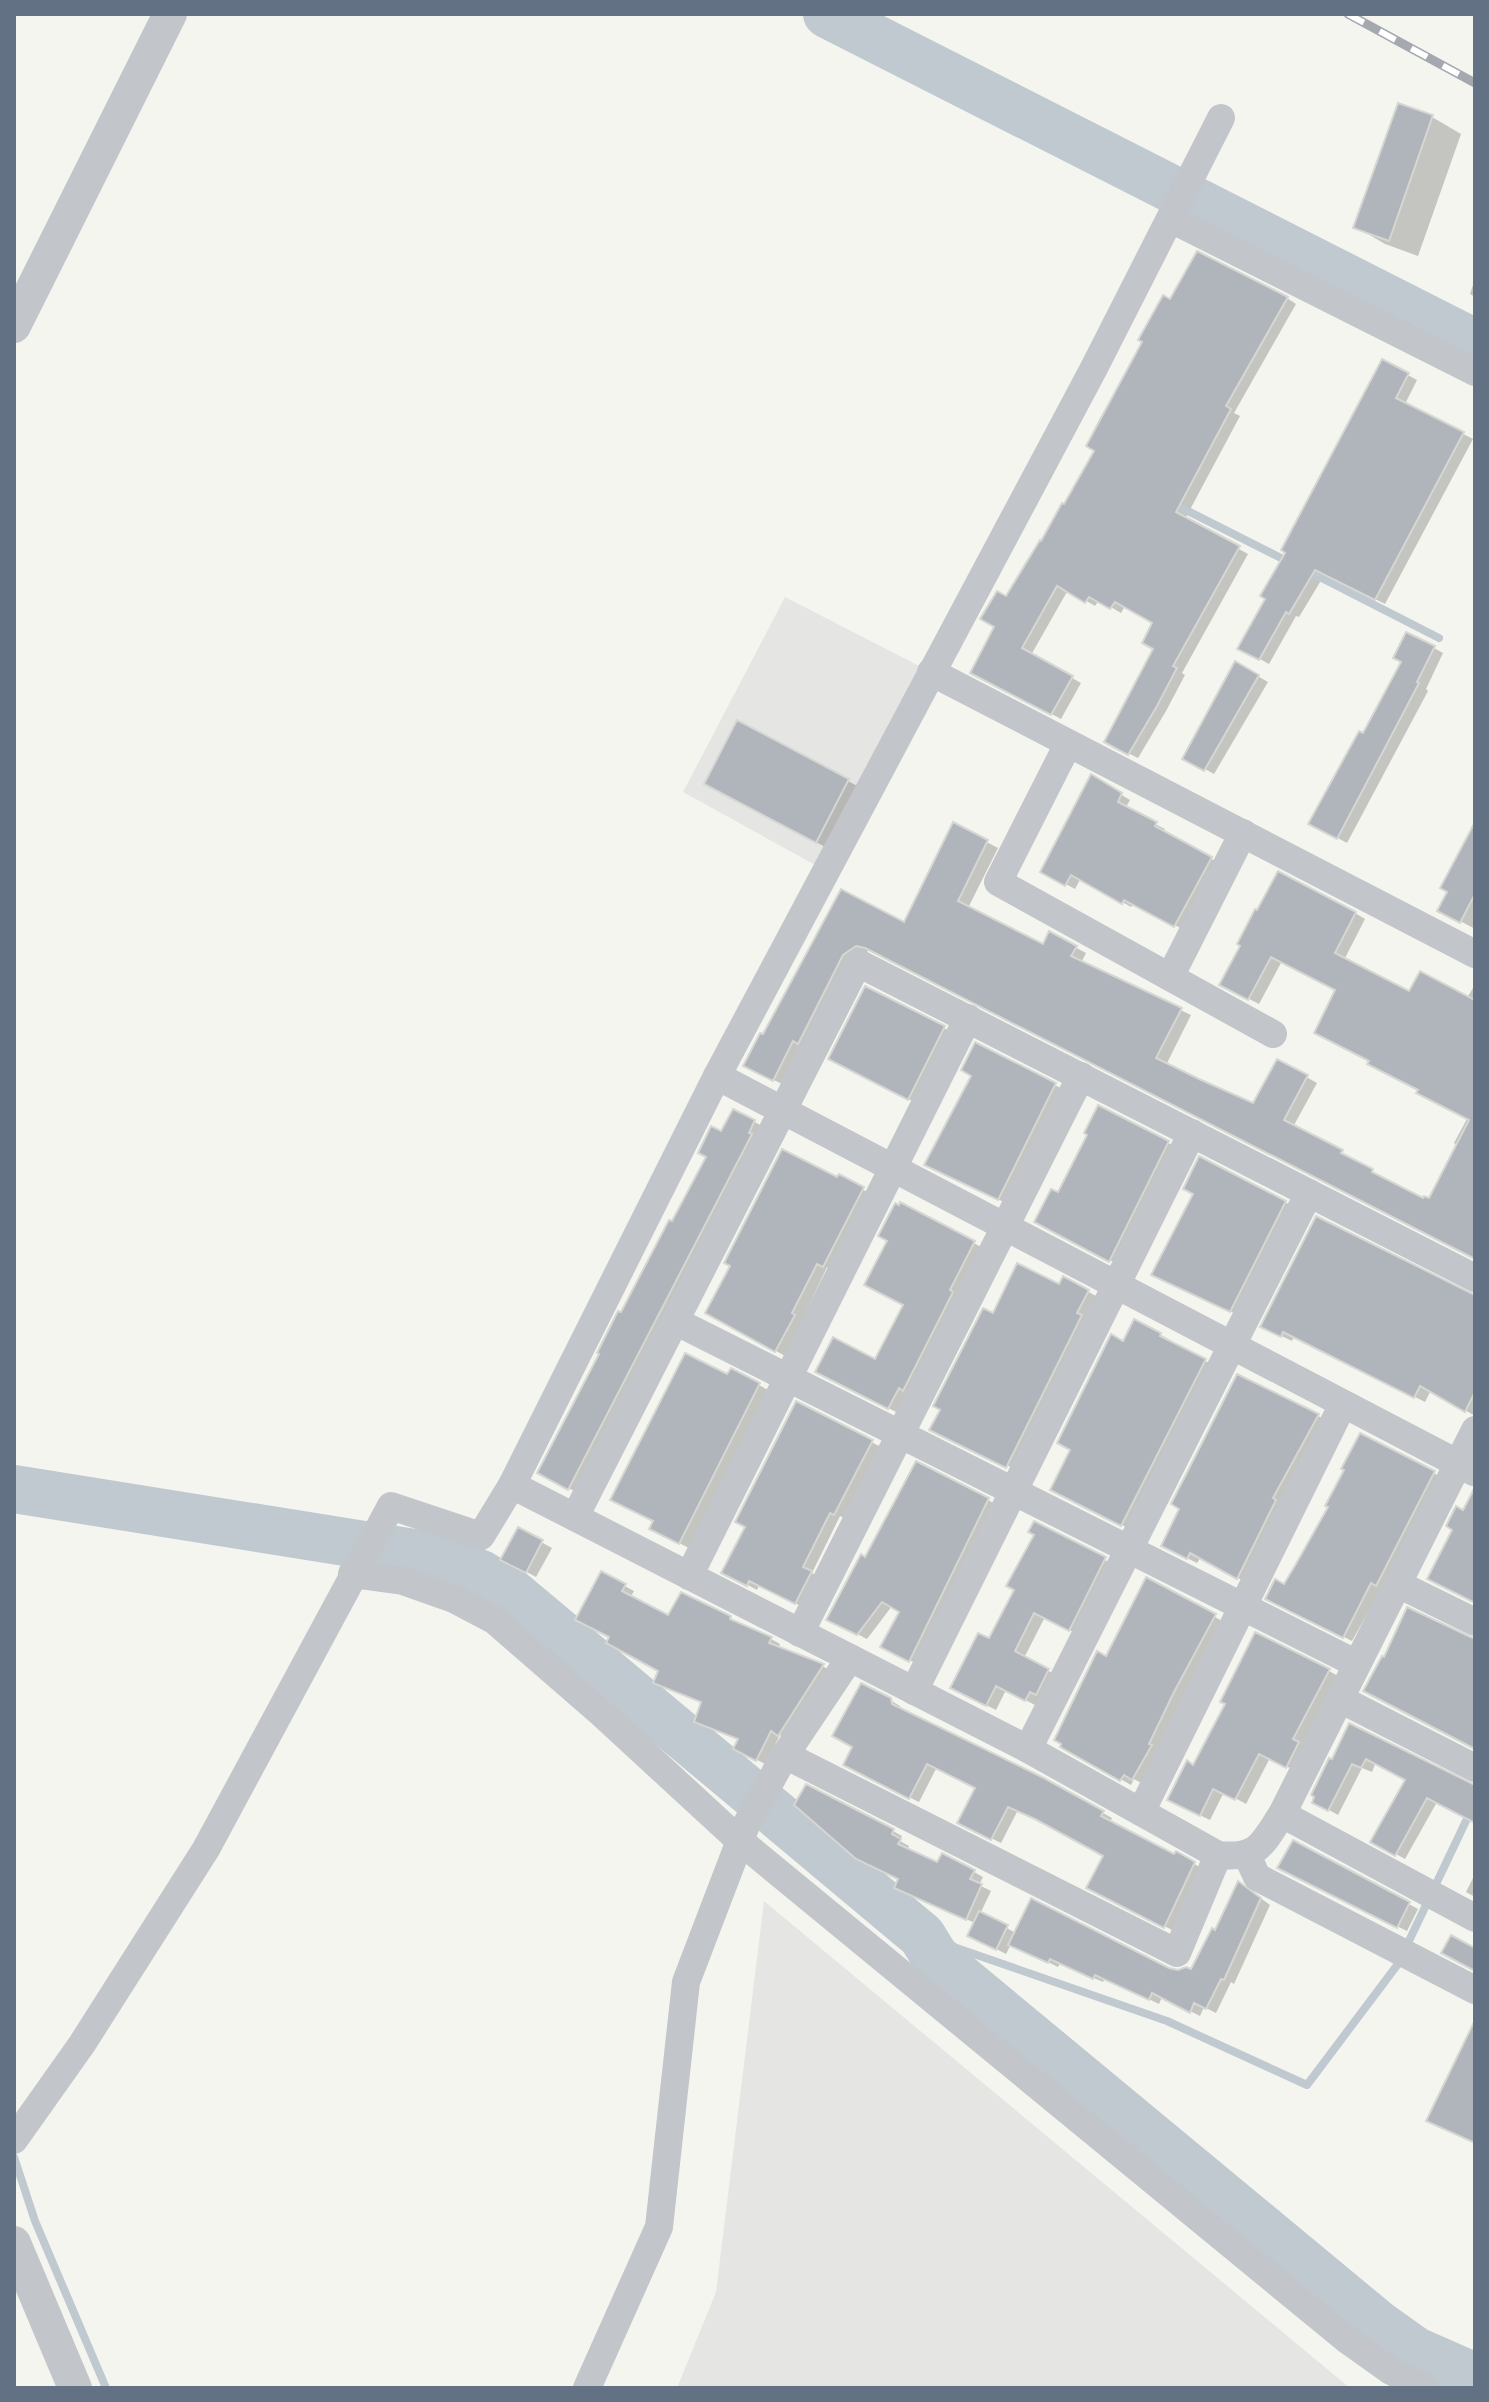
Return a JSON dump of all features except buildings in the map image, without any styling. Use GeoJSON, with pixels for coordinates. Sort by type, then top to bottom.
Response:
{"type":"FeatureCollection","features":[{"type":"Feature","properties":{"kind":"street"},"geometry":{"type":"LineString","coordinates":[[14,326],[170,14]]}},
{"type":"Feature","properties":{"kind":"street"},"geometry":{"type":"LineString","coordinates":[[14,2140],[82,2044],[206,1849],[391,1506],[481,1536],[512,1485],[717,1076],[1094,368],[1221,118]]}},
{"type":"Feature","properties":{"kind":"street"},"geometry":{"type":"LineString","coordinates":[[1173,214],[1475,372]]}},
{"type":"Feature","properties":{"kind":"street"},"geometry":{"type":"LineString","coordinates":[[931,672],[1475,954]]}},
{"type":"Feature","properties":{"kind":"street"},"geometry":{"type":"LineString","coordinates":[[1068,744],[998,882],[1273,1034]]}},
{"type":"Feature","properties":{"kind":"street"},"geometry":{"type":"LineString","coordinates":[[1170,977],[1243,833]]}},
{"type":"Feature","properties":{"kind":"street"},"geometry":{"type":"LineString","coordinates":[[575,1517],[858,963],[1475,1278]]}},
{"type":"Feature","properties":{"kind":"street"},"geometry":{"type":"LineString","coordinates":[[689,1576],[968,1018]]}},
{"type":"Feature","properties":{"kind":"street"},"geometry":{"type":"LineString","coordinates":[[717,1076],[1466,1468]]}},
{"type":"Feature","properties":{"kind":"street"},"geometry":{"type":"LineString","coordinates":[[800,1633],[1081,1076]]}},
{"type":"Feature","properties":{"kind":"street"},"geometry":{"type":"LineString","coordinates":[[914,1691],[1192,1133]]}},
{"type":"Feature","properties":{"kind":"street"},"geometry":{"type":"LineString","coordinates":[[1028,1749],[1309,1193]]}},
{"type":"Feature","properties":{"kind":"street"},"geometry":{"type":"LineString","coordinates":[[675,1321],[1357,1664]]}},
{"type":"Feature","properties":{"kind":"street"},"geometry":{"type":"LineString","coordinates":[[1141,1812],[1343,1404]]}},
{"type":"Feature","properties":{"kind":"street"},"geometry":{"type":"LineString","coordinates":[[512,1485],[1028,1749],[1218,1855],[1247,1855],[1259,1849],[1282,1814],[1398,1584],[1466,1468],[1475,1430]]}},
{"type":"Feature","properties":{"kind":"street"},"geometry":{"type":"LineString","coordinates":[[356,1567],[454,1599],[494,1620],[624,1733],[1346,2339],[1391,2371],[1425,2388]]}},
{"type":"Feature","properties":{"kind":"street"},"geometry":{"type":"LineString","coordinates":[[1398,1584],[1475,1622]]}},
{"type":"Feature","properties":{"kind":"street"},"geometry":{"type":"LineString","coordinates":[[587,2388],[659,2227],[686,1982],[743,1833],[765,1787],[850,1658]]}},
{"type":"Feature","properties":{"kind":"street"},"geometry":{"type":"LineString","coordinates":[[1340,1699],[1474,1767]]}},
{"type":"Feature","properties":{"kind":"street"},"geometry":{"type":"LineString","coordinates":[[785,1755],[1177,1953],[1218,1855]]}},
{"type":"Feature","properties":{"kind":"street"},"geometry":{"type":"LineString","coordinates":[[1282,1814],[1475,1918]]}},
{"type":"Feature","properties":{"kind":"street"},"geometry":{"type":"LineString","coordinates":[[1247,1855],[1257,1877],[1475,1990]]}},
{"type":"Feature","properties":{"kind":"street"},"geometry":{"type":"LineString","coordinates":[[14,2243],[75,2388]]}},
{"type":"Feature","properties":{"kind":"shaded area"},"geometry":{"type":"Polygon","coordinates":[[[785,597],[931,672],[826,871],[683,792],[785,597]]]}},
{"type":"Feature","properties":{"kind":"shaded area"},"geometry":{"type":"Polygon","coordinates":[[[764,1901],[1350,2388],[677,2388],[716,2292],[764,1901]]]}},
{"type":"Feature","properties":{"kind":"waterway"},"geometry":{"type":"LineString","coordinates":[[827,14],[1475,343]]}},
{"type":"Feature","properties":{"kind":"waterway"},"geometry":{"type":"LineString","coordinates":[[1172,503],[1289,562]]}},
{"type":"Feature","properties":{"kind":"waterway"},"geometry":{"type":"LineString","coordinates":[[1304,569],[1439,638]]}},
{"type":"Feature","properties":{"kind":"waterway"},"geometry":{"type":"LineString","coordinates":[[14,1489],[439,1557],[481,1574],[512,1593],[922,1936],[935,1957],[1378,2324],[1416,2351],[1475,2377]]}},
{"type":"Feature","properties":{"kind":"waterway"},"geometry":{"type":"LineString","coordinates":[[922,1936],[1167,2021],[1307,2085],[1398,1964],[1475,1802]]}},
{"type":"Feature","properties":{"kind":"waterway"},"geometry":{"type":"LineString","coordinates":[[14,2157],[35,2221],[106,2388]]}},
{"type":"Feature","properties":{"kind":"railway"},"geometry":{"type":"LineString","coordinates":[[1348,14],[1475,83]]}}]}
